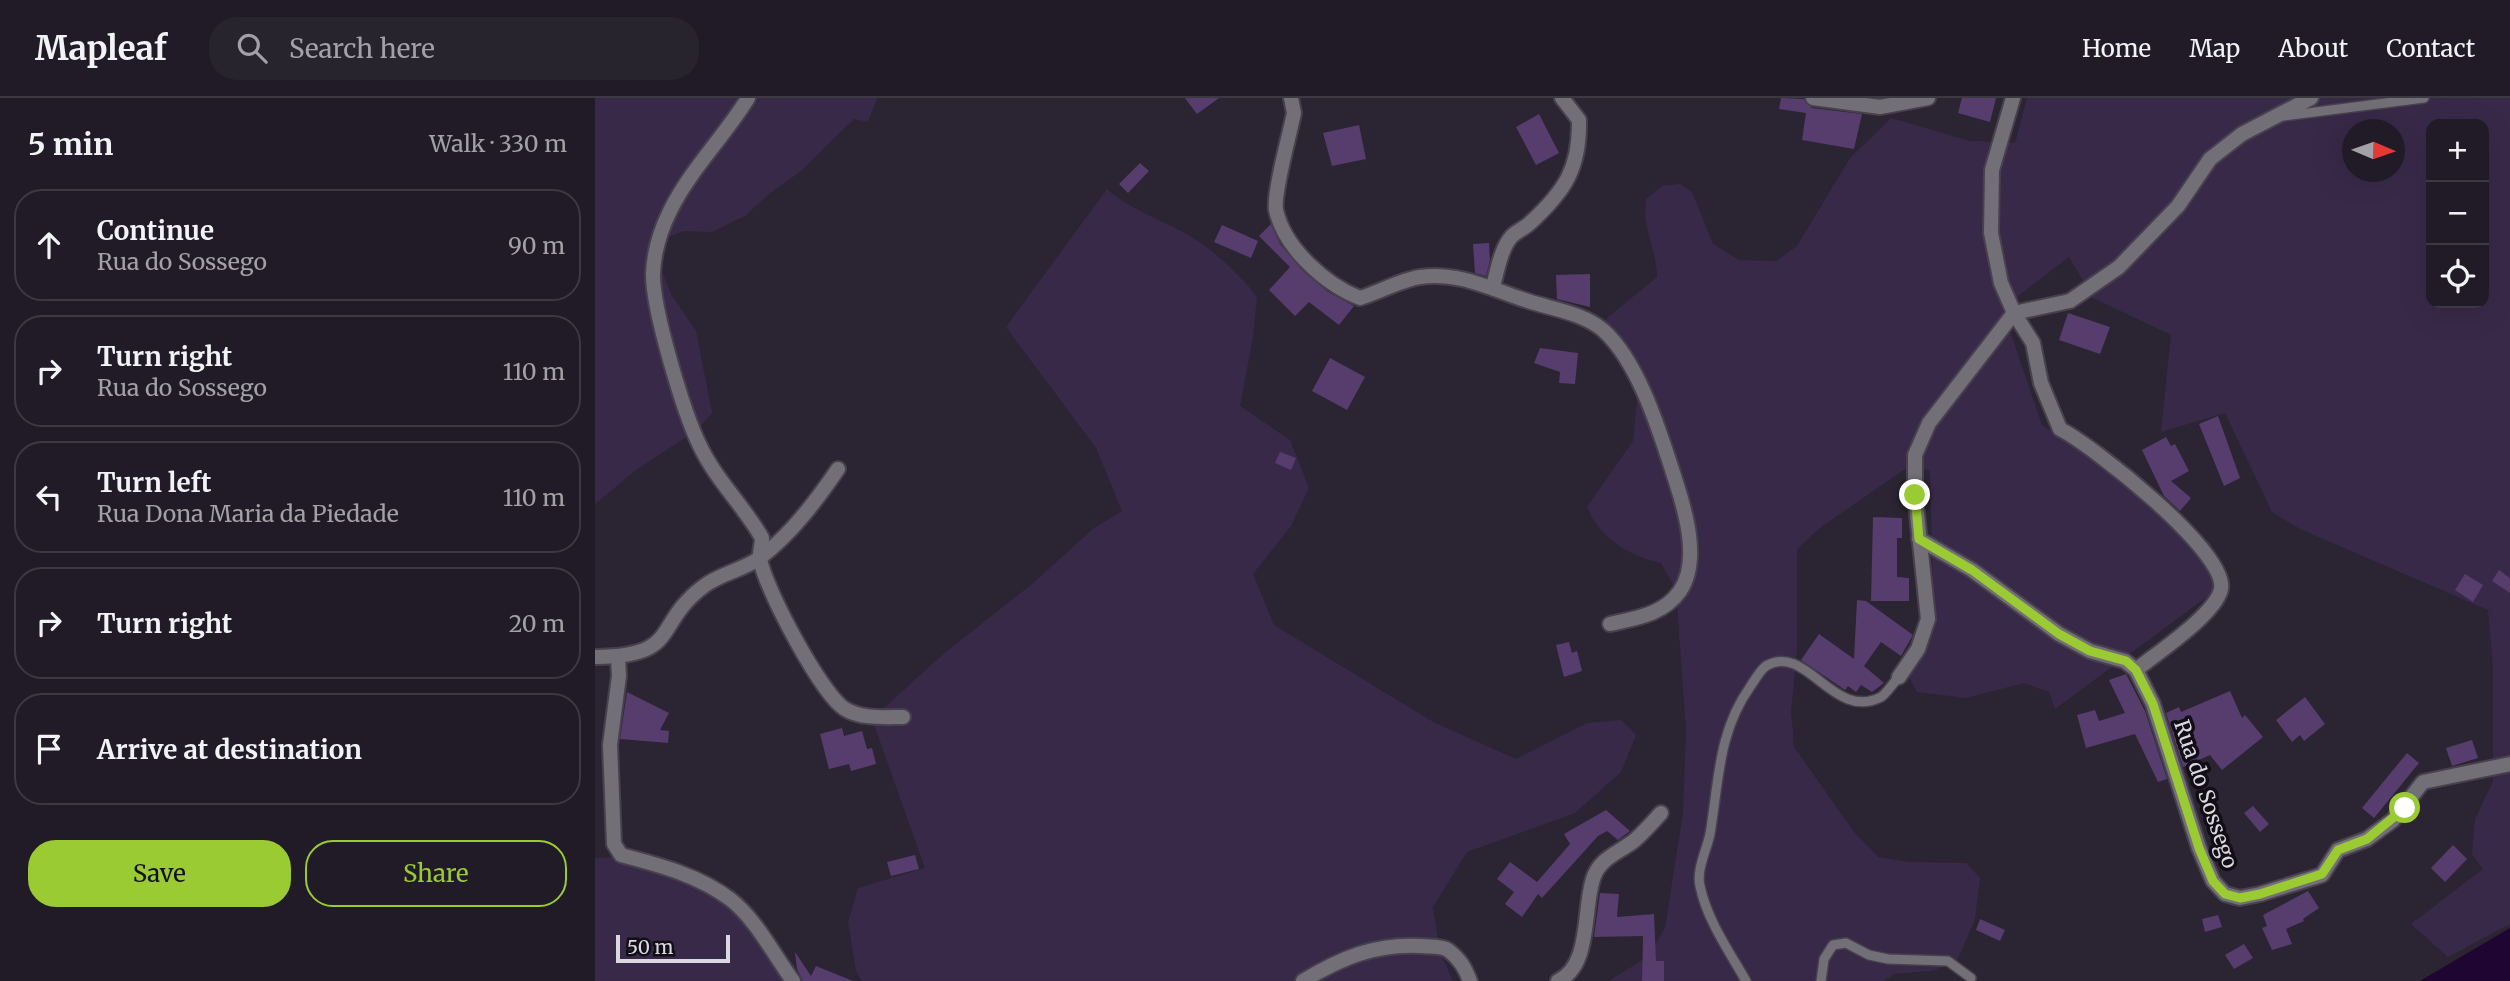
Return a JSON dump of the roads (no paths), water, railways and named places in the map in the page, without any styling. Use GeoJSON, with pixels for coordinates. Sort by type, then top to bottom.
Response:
{"type":"FeatureCollection","features":[{"type":"Feature","properties":{"kind":"street"},"geometry":{"type":"LineString","coordinates":[[748,98],[729,128],[693,173],[669,212],[658,244],[653,274],[669,350],[700,446],[762,538],[760,558],[792,630],[824,690],[845,709],[872,716],[903,717]]}},
{"type":"Feature","properties":{"kind":"street"},"geometry":{"type":"LineString","coordinates":[[1291,98],[1293,113],[1276,209],[1290,240],[1312,265],[1341,291],[1360,298],[1418,277],[1436,276],[1493,287],[1573,314],[1602,330],[1626,361],[1652,407],[1678,489],[1689,541],[1690,565],[1681,590],[1661,611],[1610,624]]}},
{"type":"Feature","properties":{"kind":"street"},"geometry":{"type":"LineString","coordinates":[[1493,287],[1498,264],[1511,237],[1529,224],[1565,186],[1576,162],[1579,120],[1562,98]]}},
{"type":"Feature","properties":{"kind":"street"},"geometry":{"type":"LineString","coordinates":[[1812,98],[1880,107],[1928,98]]}},
{"type":"Feature","properties":{"kind":"street"},"geometry":{"type":"LineString","coordinates":[[1919,539],[1972,570],[2059,634],[2090,651],[2126,661],[2136,670],[2207,611],[2221,591],[2221,582],[2206,552],[2191,535],[2112,463],[2081,440],[2060,429],[2041,383],[2033,343],[2014,313],[2001,283],[1991,233],[1992,170],[2013,98]]}},
{"type":"Feature","properties":{"kind":"street"},"geometry":{"type":"LineString","coordinates":[[1899,677],[1918,649],[1928,619],[1919,539],[1915,455],[1929,423],[2014,313],[2070,301],[2119,267],[2178,206],[2210,159],[2242,134],[2311,98]]}},
{"type":"Feature","properties":{"kind":"street"},"geometry":{"type":"LineString","coordinates":[[595,657],[618,657],[638,653],[656,645],[703,586],[760,558],[818,500],[838,469]]}},
{"type":"Feature","properties":{"kind":"street"},"geometry":{"type":"LineString","coordinates":[[618,657],[619,676],[610,745],[614,844],[621,855],[669,868],[700,881],[732,900],[793,981]]}},
{"type":"Feature","properties":{"kind":"street","name":"Rua do Sossego"},"geometry":{"type":"LineString","coordinates":[[2136,670],[2148,691],[2167,741],[2199,848],[2213,881],[2225,894],[2240,898],[2322,874],[2338,850],[2367,839],[2393,820],[2423,782],[2510,764]]}},
{"type":"Feature","properties":{"kind":"street"},"geometry":{"type":"LineString","coordinates":[[1558,981],[1571,975],[1579,960],[1593,876],[1603,861],[1635,840],[1661,813]]}},
{"type":"Feature","properties":{"kind":"street"},"geometry":{"type":"LineString","coordinates":[[1303,981],[1338,960],[1377,947],[1416,946],[1445,948],[1462,963],[1470,981]]}},
{"type":"Feature","properties":{"kind":"lane"},"geometry":{"type":"LineString","coordinates":[[2269,118],[2424,98]]}},
{"type":"Feature","properties":{"kind":"lane"},"geometry":{"type":"LineString","coordinates":[[1746,981],[1706,908],[1699,882],[1727,729],[1740,701],[1764,667],[1779,661],[1800,666],[1829,690],[1845,699],[1866,701],[1882,696],[1899,677]]}},
{"type":"Feature","properties":{"kind":"lane"},"geometry":{"type":"LineString","coordinates":[[1821,981],[1824,959],[1828,952],[1833,945],[1846,943],[1869,955],[1888,959],[1948,961],[1971,978]]}}]}
